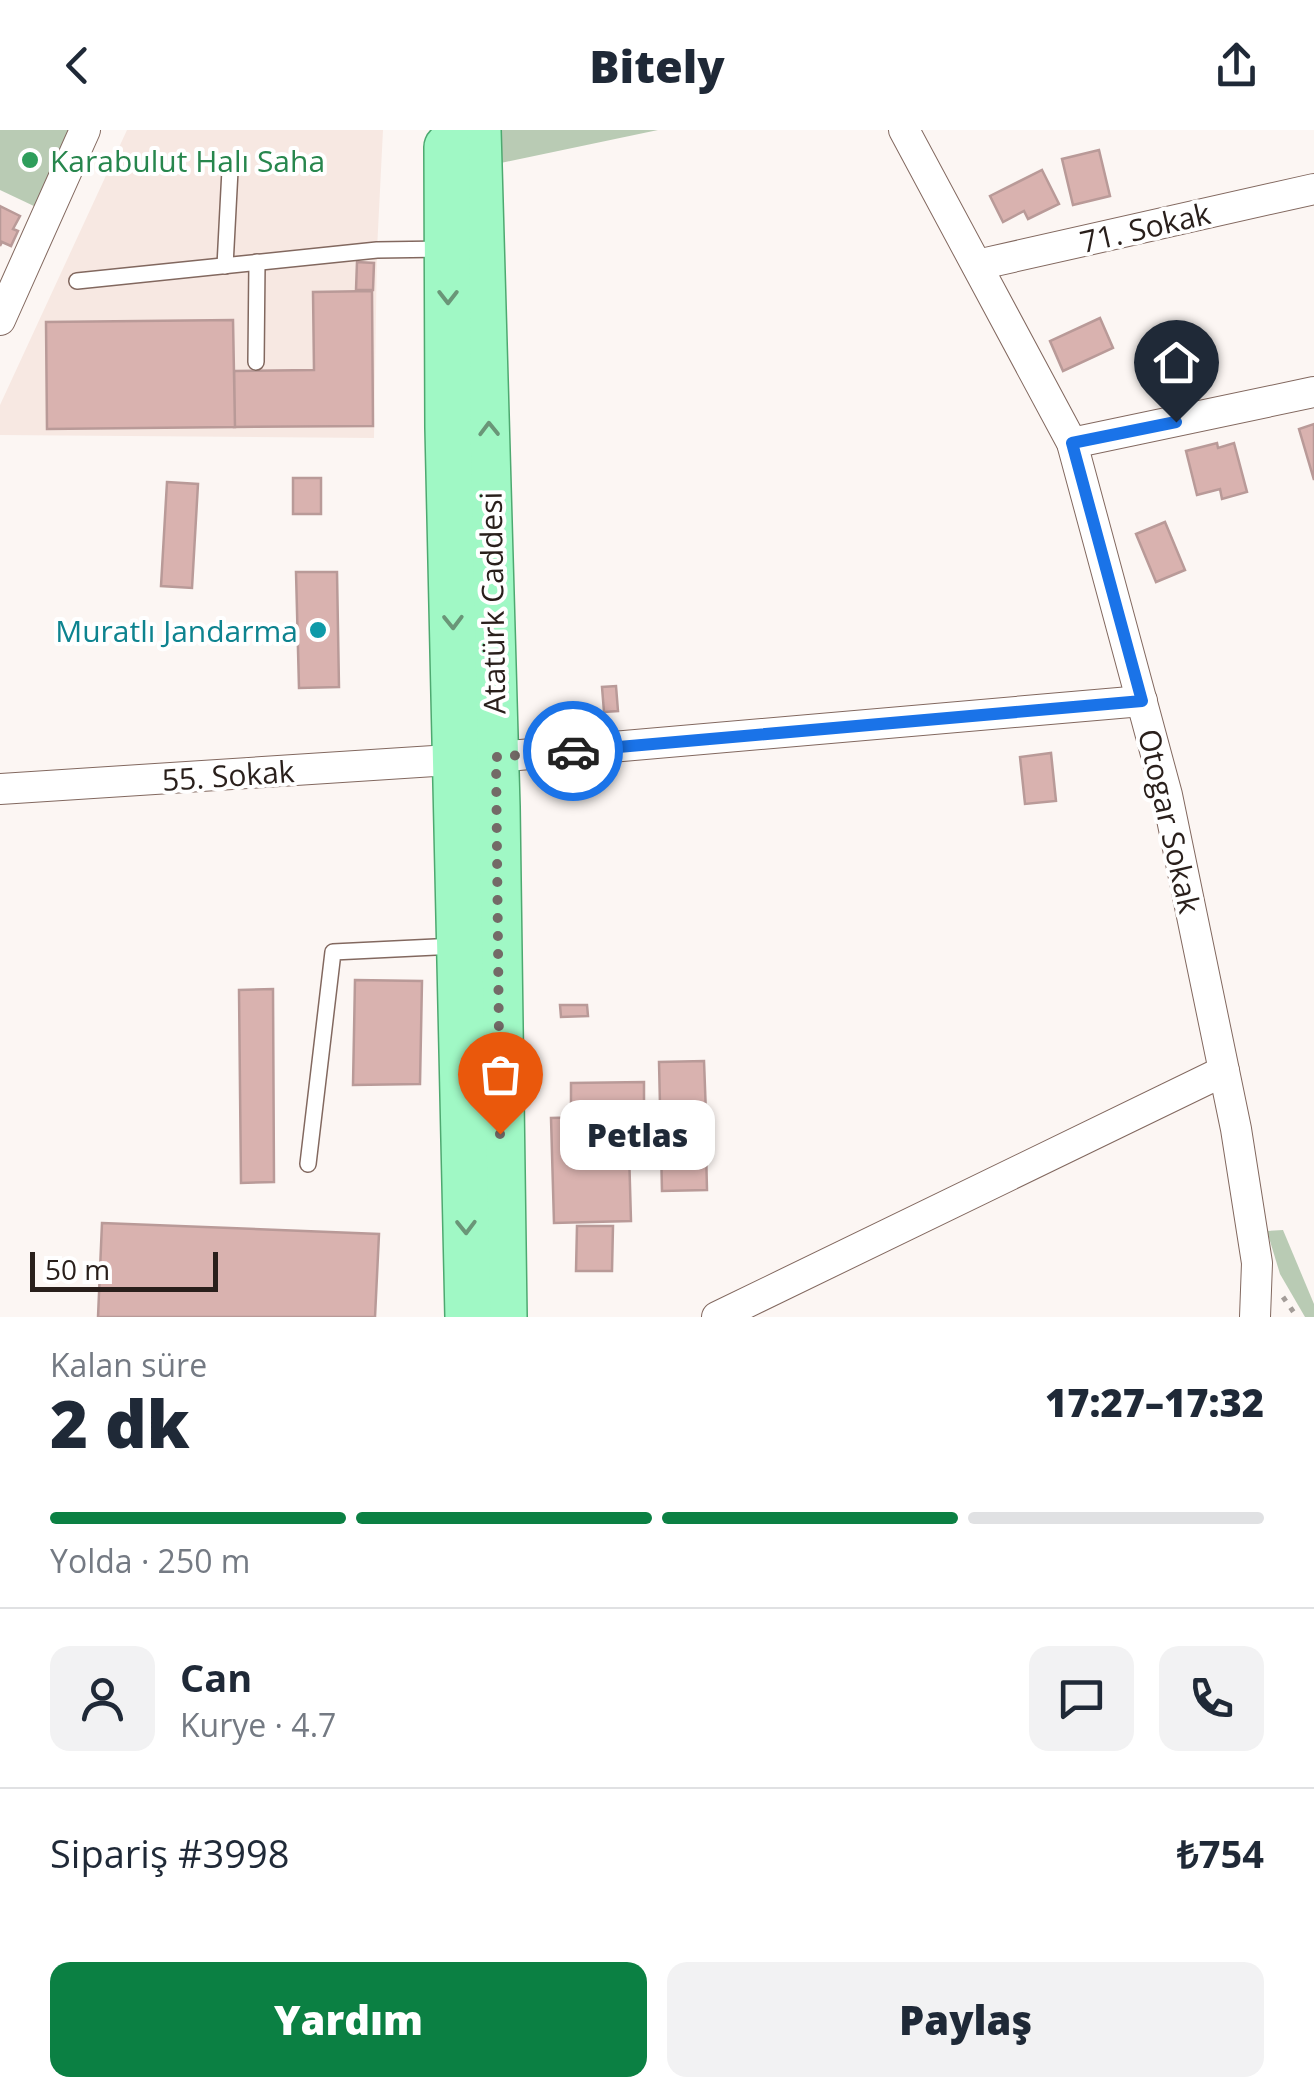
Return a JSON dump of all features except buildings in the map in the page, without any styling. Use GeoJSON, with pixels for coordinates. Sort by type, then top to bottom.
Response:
{"type":"FeatureCollection","features":[{"type":"Feature","properties":{"kind":"main road","name":"Atatürk Caddesi"},"geometry":{"type":"LineString","coordinates":[[447,130],[448,402],[476,759],[504,1317]]}},
{"type":"Feature","properties":{"kind":"main road","name":"Atatürk Caddesi"},"geometry":{"type":"LineString","coordinates":[[468,1317],[460,946],[476,759],[478,130]]}},
{"type":"Feature","properties":{"kind":"street"},"geometry":{"type":"LineString","coordinates":[[0,320],[85,130]]}},
{"type":"Feature","properties":{"kind":"street","name":"Otogar Sokak"},"geometry":{"type":"LineString","coordinates":[[904,130],[1072,443],[1168,795],[1224,1071],[1257,1263],[1255,1317]]}},
{"type":"Feature","properties":{"kind":"street","name":"71. Sokak"},"geometry":{"type":"LineString","coordinates":[[977,265],[1314,189]]}},
{"type":"Feature","properties":{"kind":"street"},"geometry":{"type":"LineString","coordinates":[[1072,443],[1314,392]]}},
{"type":"Feature","properties":{"kind":"street","name":"55. Sokak"},"geometry":{"type":"LineString","coordinates":[[0,789],[476,759],[1142,701]]}},
{"type":"Feature","properties":{"kind":"street"},"geometry":{"type":"LineString","coordinates":[[717,1317],[1224,1071]]}},
{"type":"Feature","properties":{"kind":"lane"},"geometry":{"type":"LineString","coordinates":[[225,266],[230,170]]}},
{"type":"Feature","properties":{"kind":"lane"},"geometry":{"type":"LineString","coordinates":[[76,281],[376,250],[448,249]]}},
{"type":"Feature","properties":{"kind":"lane"},"geometry":{"type":"LineString","coordinates":[[256,362],[257,262]]}},
{"type":"Feature","properties":{"kind":"lane"},"geometry":{"type":"LineString","coordinates":[[308,1164],[333,952],[460,946]]}},
{"type":"Feature","properties":{"kind":"shaded area"},"geometry":{"type":"Polygon","coordinates":[[[127,130],[383,130],[374,438],[0,435],[0,405],[127,130]]]}},
{"type":"Feature","properties":{"kind":"green space","name":"Karabulut Halı Saha"},"geometry":{"type":"Polygon","coordinates":[[[0,130],[74,130],[36,207],[0,190],[0,130]]]}},
{"type":"Feature","properties":{"kind":"green space"},"geometry":{"type":"Polygon","coordinates":[[[500,130],[658,130],[496,164],[500,130]]]}},
{"type":"Feature","properties":{"kind":"green space"},"geometry":{"type":"Polygon","coordinates":[[[1283,1230],[1314,1304],[1314,1317],[1305,1317],[1280,1274],[1267,1231],[1283,1230]]]}},
{"type":"Feature","properties":{"kind":"way so far"},"geometry":{"type":"LineString","coordinates":[[500,1134],[496,757],[573,751]]}},
{"type":"Feature","properties":{"kind":"place","name":"Karabulut Halı Saha"},"geometry":{"type":"Point","coordinates":[30,160]}},
{"type":"Feature","properties":{"kind":"place","name":"Muratlı Jandarma"},"geometry":{"type":"Point","coordinates":[318,630]}},
{"type":"Feature","properties":{"kind":"place","name":"Petlas"},"geometry":{"type":"Point","coordinates":[500,1134]}},
{"type":"Feature","properties":{"kind":"route"},"geometry":{"type":"LineString","coordinates":[[573,751],[1142,701],[1072,443],[1176,422]]}}]}
